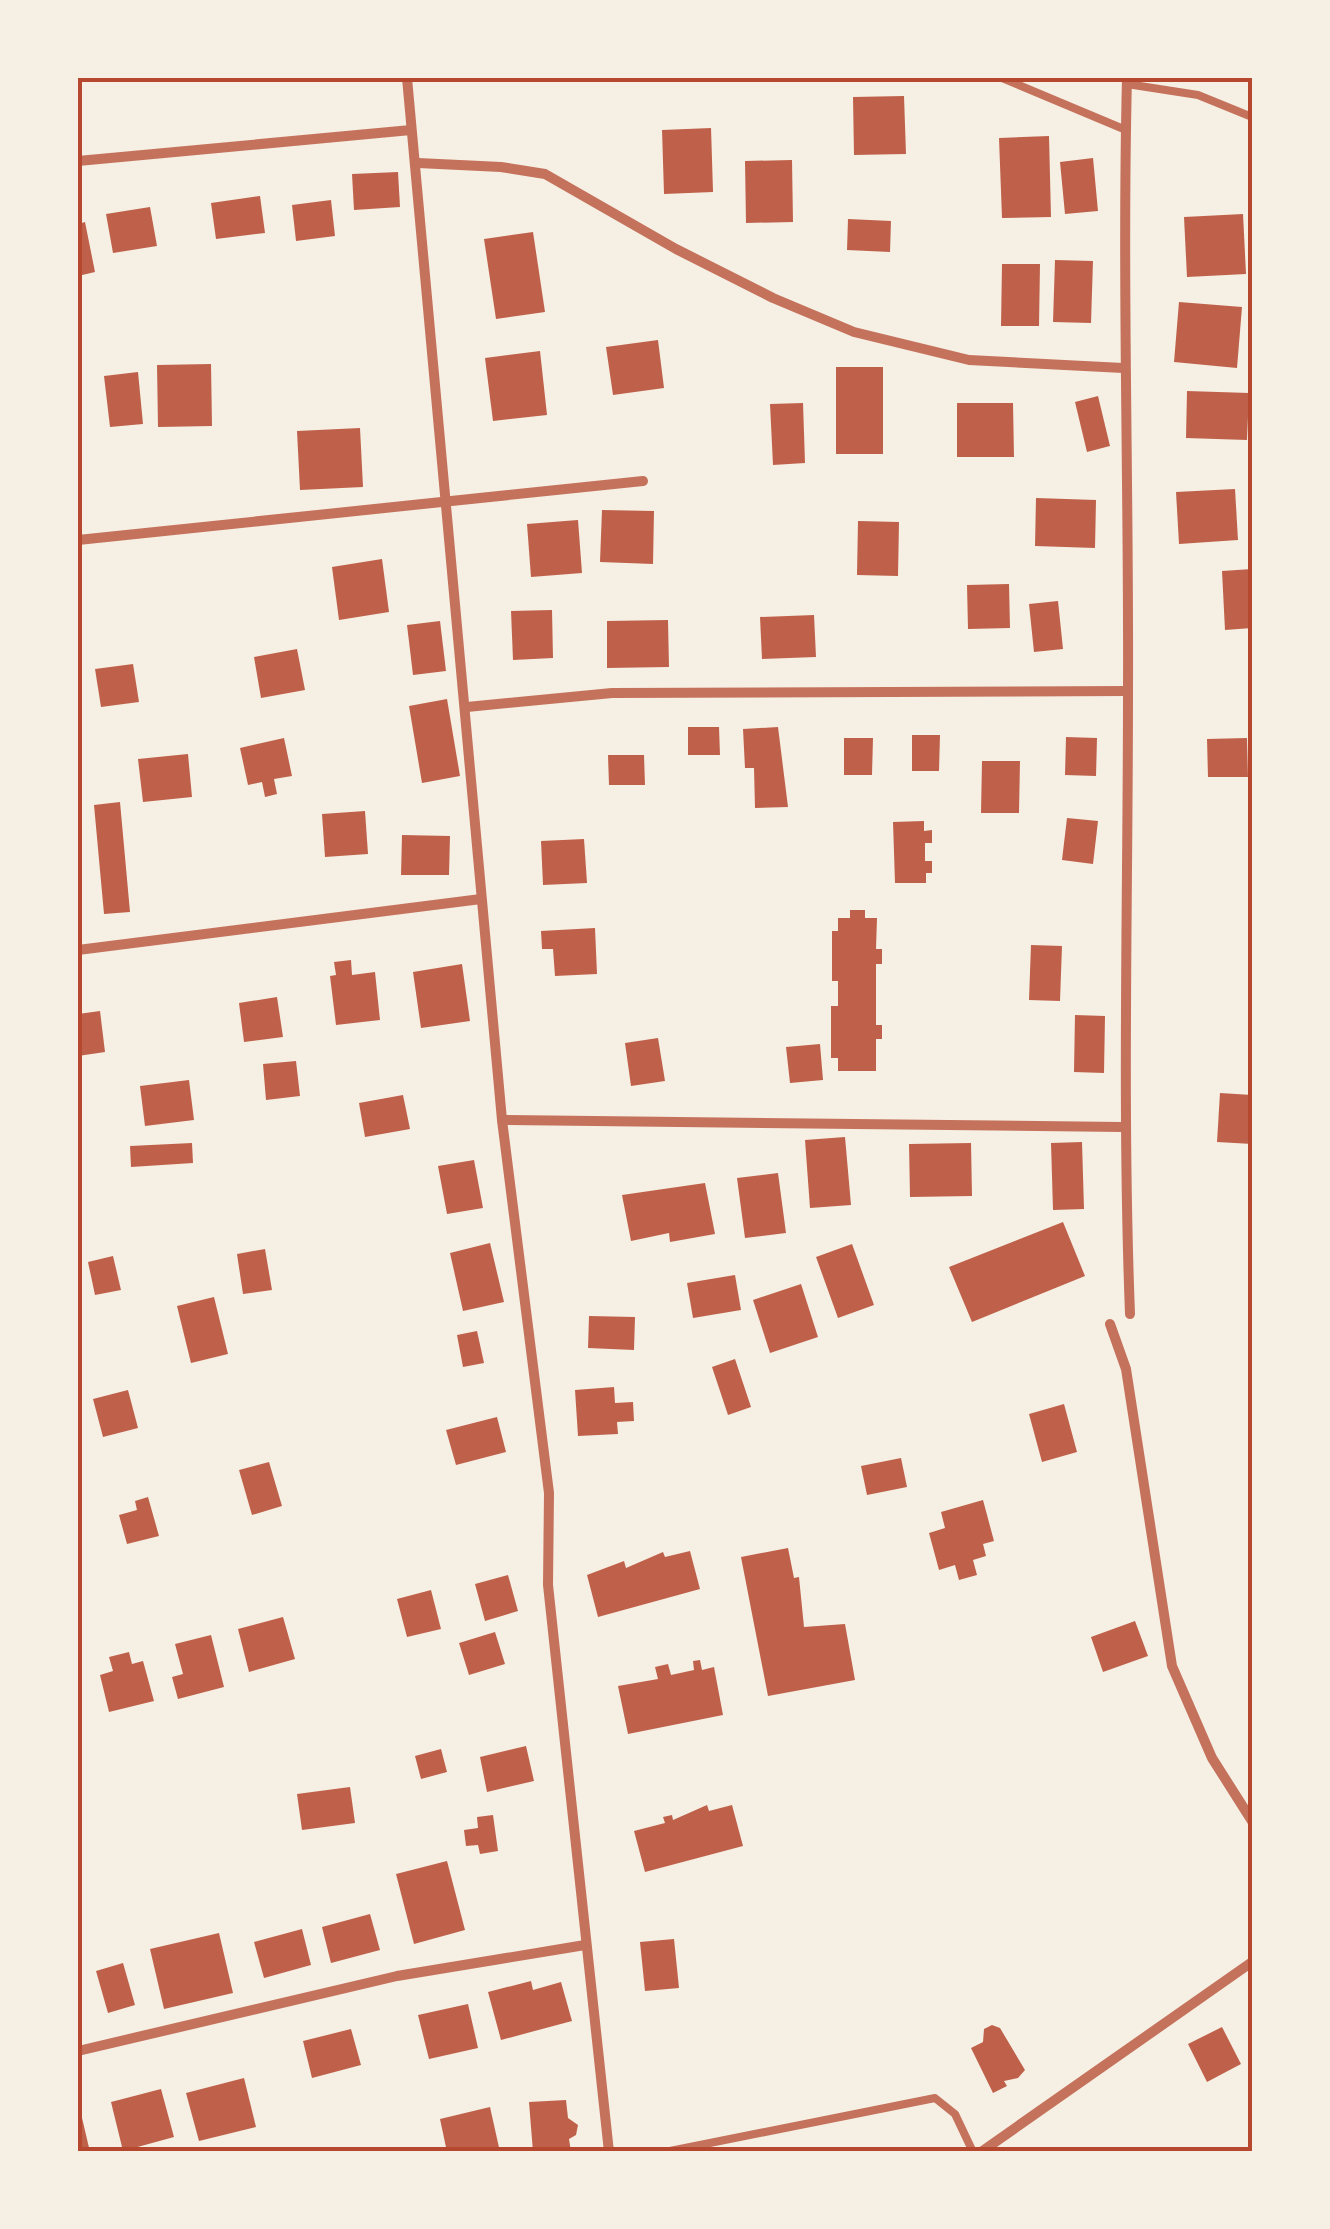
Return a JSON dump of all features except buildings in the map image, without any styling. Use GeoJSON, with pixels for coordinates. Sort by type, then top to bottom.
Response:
{"type":"FeatureCollection","features":[{"type":"Feature","properties":{"kind":"street"},"geometry":{"type":"LineString","coordinates":[[407,78],[410,130],[418,164],[502,1120],[549,1493],[548,1585],[609,2152]]}},
{"type":"Feature","properties":{"kind":"street"},"geometry":{"type":"LineString","coordinates":[[1127,81],[1124,368],[1128,691],[1122,1128],[1130,1314]]}},
{"type":"Feature","properties":{"kind":"street"},"geometry":{"type":"LineString","coordinates":[[78,161],[410,130]]}},
{"type":"Feature","properties":{"kind":"street"},"geometry":{"type":"LineString","coordinates":[[418,164],[500,167],[545,174],[676,249],[773,298],[854,332],[969,360],[1124,368]]}},
{"type":"Feature","properties":{"kind":"street"},"geometry":{"type":"LineString","coordinates":[[78,540],[643,481]]}},
{"type":"Feature","properties":{"kind":"street"},"geometry":{"type":"LineString","coordinates":[[467,707],[612,693],[1128,691]]}},
{"type":"Feature","properties":{"kind":"street"},"geometry":{"type":"LineString","coordinates":[[78,950],[481,900]]}},
{"type":"Feature","properties":{"kind":"street"},"geometry":{"type":"LineString","coordinates":[[502,1120],[1122,1128]]}},
{"type":"Feature","properties":{"kind":"street"},"geometry":{"type":"LineString","coordinates":[[1110,1324],[1126,1369],[1172,1666],[1212,1758],[1252,1821]]}},
{"type":"Feature","properties":{"kind":"street"},"geometry":{"type":"LineString","coordinates":[[78,2052],[397,1976],[584,1946]]}},
{"type":"Feature","properties":{"kind":"street"},"geometry":{"type":"LineString","coordinates":[[977,2152],[1252,1962]]}},
{"type":"Feature","properties":{"kind":"lane"},"geometry":{"type":"LineString","coordinates":[[1002,78],[1126,130]]}},
{"type":"Feature","properties":{"kind":"lane"},"geometry":{"type":"LineString","coordinates":[[1127,81],[1198,96],[1252,117]]}},
{"type":"Feature","properties":{"kind":"lane"},"geometry":{"type":"LineString","coordinates":[[664,2152],[935,2098],[955,2114],[977,2152]]}}]}
